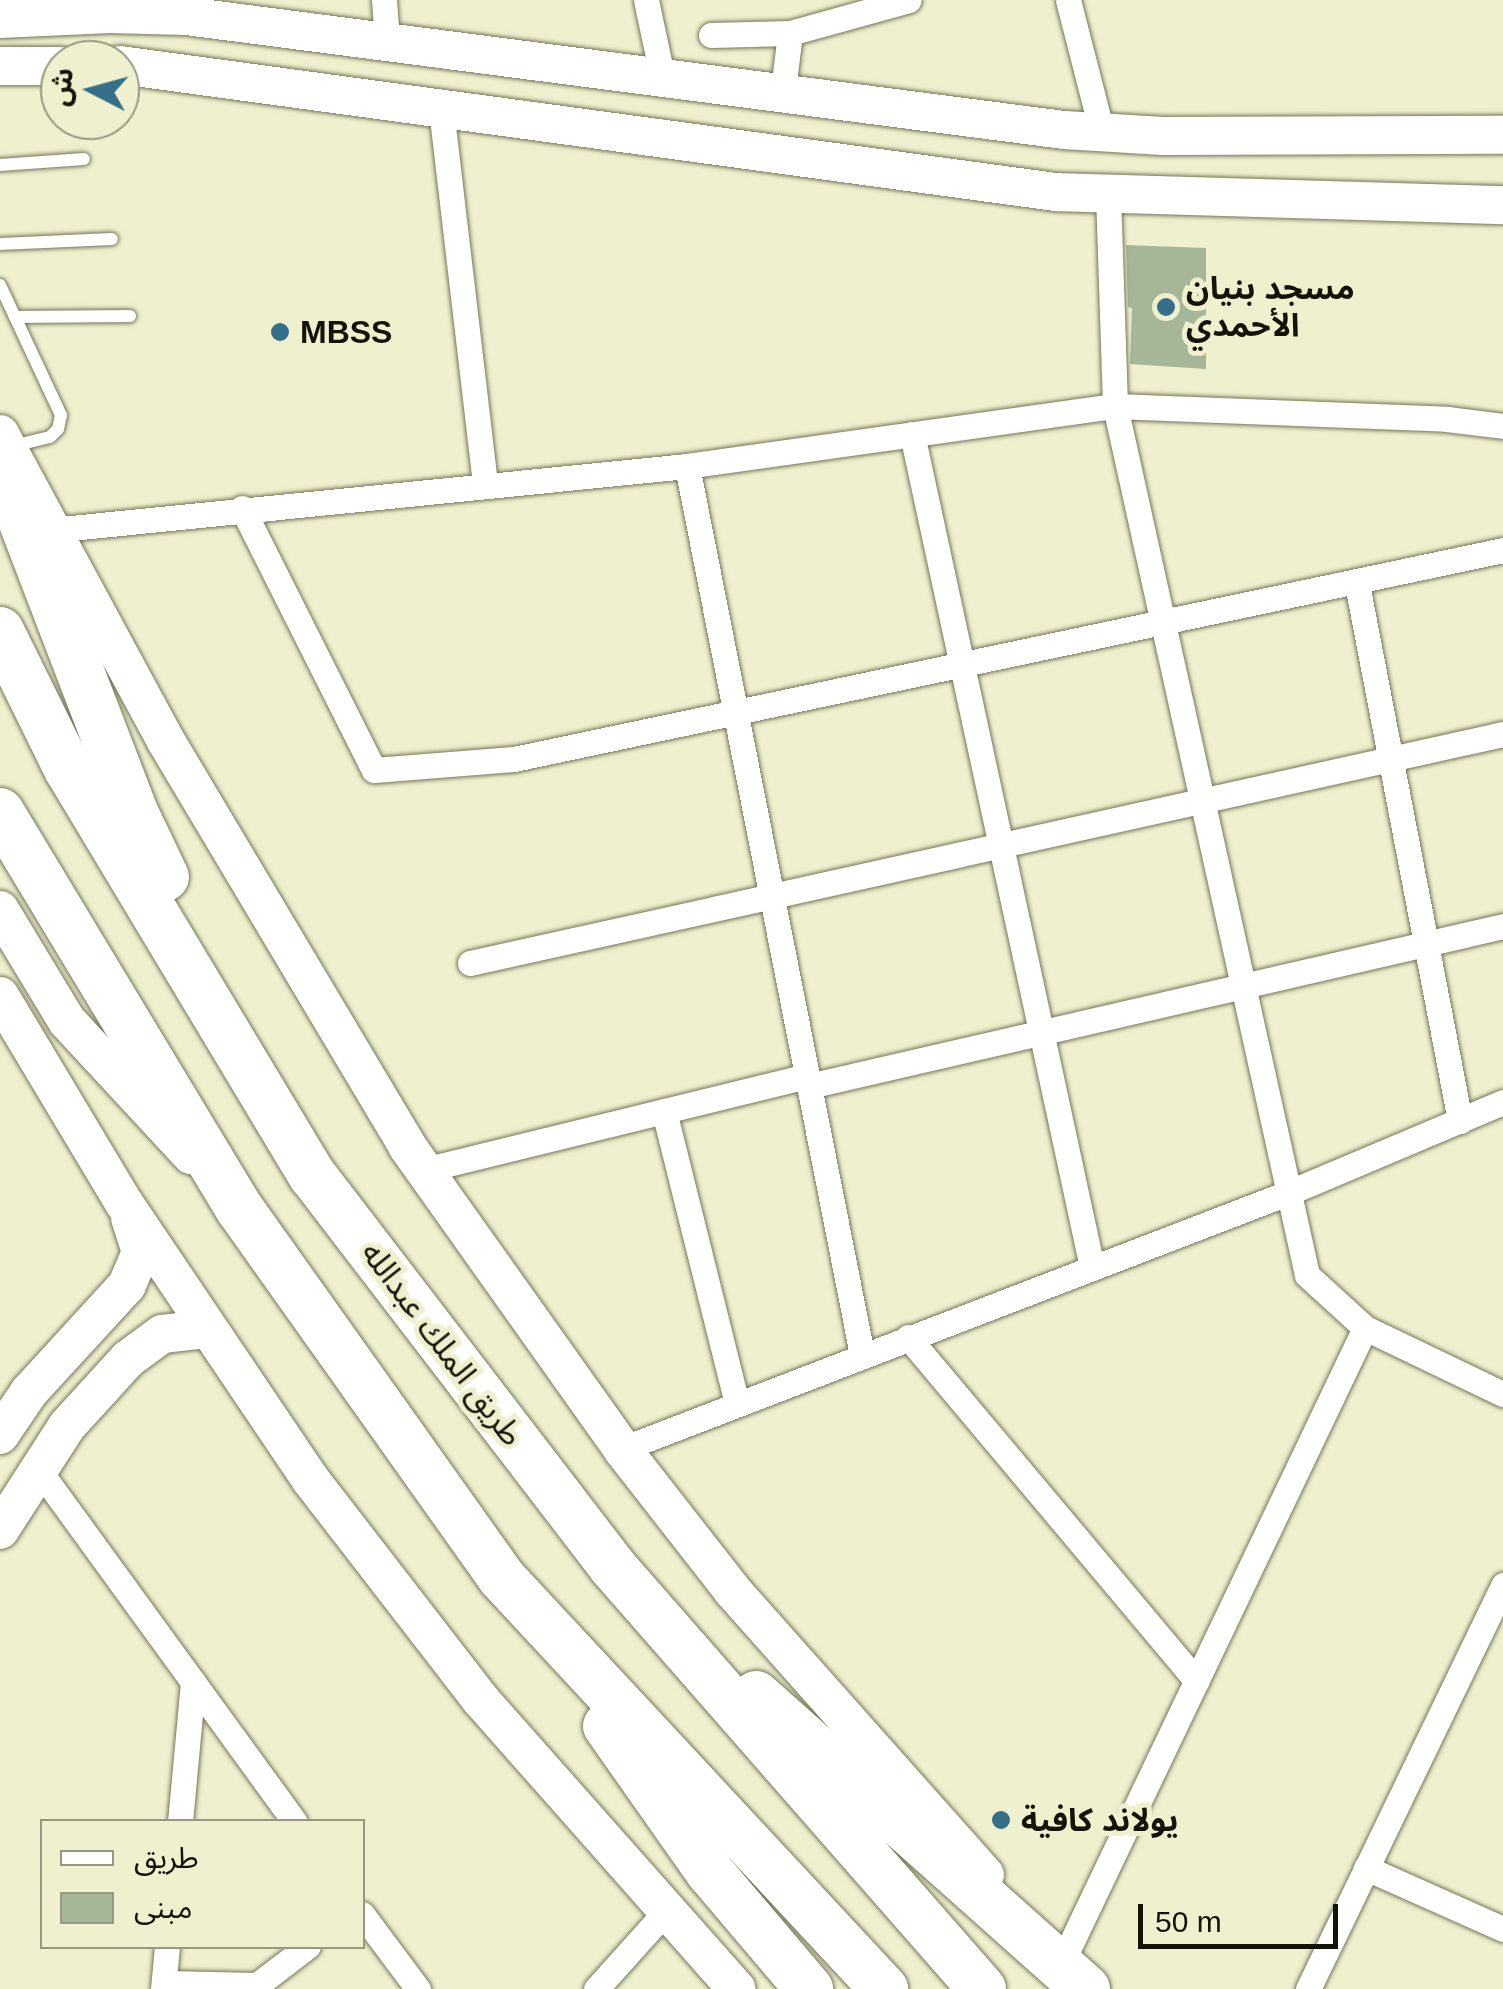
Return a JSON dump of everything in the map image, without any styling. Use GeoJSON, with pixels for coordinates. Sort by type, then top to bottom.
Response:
{"type":"FeatureCollection","features":[{"type":"Feature","properties":{"kind":"highway"},"geometry":{"type":"LineString","coordinates":[[2,448],[134,812],[313,1176]]}},
{"type":"Feature","properties":{"kind":"highway","name":"طريق الملك عبدالله"},"geometry":{"type":"LineString","coordinates":[[0,631],[68,769],[313,1176],[612,1566],[982,1989]]}},
{"type":"Feature","properties":{"kind":"highway"},"geometry":{"type":"LineString","coordinates":[[0,812],[239,1208],[708,1871],[809,1989]]}},
{"type":"Feature","properties":{"kind":"highway"},"geometry":{"type":"LineString","coordinates":[[612,1566],[1078,1980]]}},
{"type":"Feature","properties":{"kind":"highway"},"geometry":{"type":"LineString","coordinates":[[501,1576],[884,1989]]}},
{"type":"Feature","properties":{"kind":"street"},"geometry":{"type":"LineString","coordinates":[[384,0],[387,41]]}},
{"type":"Feature","properties":{"kind":"street"},"geometry":{"type":"LineString","coordinates":[[646,0],[662,75]]}},
{"type":"Feature","properties":{"kind":"street"},"geometry":{"type":"LineString","coordinates":[[711,35],[790,33],[909,0]]}},
{"type":"Feature","properties":{"kind":"street"},"geometry":{"type":"LineString","coordinates":[[1068,0],[1102,132]]}},
{"type":"Feature","properties":{"kind":"street"},"geometry":{"type":"LineString","coordinates":[[54,15],[55,40]]}},
{"type":"Feature","properties":{"kind":"street"},"geometry":{"type":"LineString","coordinates":[[0,19],[54,15],[186,16],[1102,132],[1503,135]]}},
{"type":"Feature","properties":{"kind":"street"},"geometry":{"type":"LineString","coordinates":[[784,90],[790,33]]}},
{"type":"Feature","properties":{"kind":"street"},"geometry":{"type":"LineString","coordinates":[[0,66],[40,67]]}},
{"type":"Feature","properties":{"kind":"street"},"geometry":{"type":"LineString","coordinates":[[140,68],[1056,192],[1503,205]]}},
{"type":"Feature","properties":{"kind":"street"},"geometry":{"type":"LineString","coordinates":[[441,108],[484,485]]}},
{"type":"Feature","properties":{"kind":"street"},"geometry":{"type":"LineString","coordinates":[[1310,136],[1310,200]]}},
{"type":"Feature","properties":{"kind":"street"},"geometry":{"type":"LineString","coordinates":[[1108,194],[1115,406],[1308,1275],[1365,1328],[1503,1394]]}},
{"type":"Feature","properties":{"kind":"street"},"geometry":{"type":"LineString","coordinates":[[51,530],[687,466],[1115,406],[1447,418],[1503,426]]}},
{"type":"Feature","properties":{"kind":"street"},"geometry":{"type":"LineString","coordinates":[[912,434],[1092,1267]]}},
{"type":"Feature","properties":{"kind":"street"},"geometry":{"type":"LineString","coordinates":[[2,448],[166,741],[424,1170],[622,1449],[732,1590],[1078,1980],[1197,1681],[1365,1328]]}},
{"type":"Feature","properties":{"kind":"street"},"geometry":{"type":"LineString","coordinates":[[687,466],[862,1355]]}},
{"type":"Feature","properties":{"kind":"street"},"geometry":{"type":"LineString","coordinates":[[242,508],[374,770],[514,759],[1164,625],[1503,550]]}},
{"type":"Feature","properties":{"kind":"street"},"geometry":{"type":"LineString","coordinates":[[1357,584],[1460,1120]]}},
{"type":"Feature","properties":{"kind":"street"},"geometry":{"type":"LineString","coordinates":[[470,963],[1503,734]]}},
{"type":"Feature","properties":{"kind":"street"},"geometry":{"type":"LineString","coordinates":[[0,910],[68,1021],[239,1208]]}},
{"type":"Feature","properties":{"kind":"street"},"geometry":{"type":"LineString","coordinates":[[424,1170],[664,1111],[1041,1032],[1503,926]]}},
{"type":"Feature","properties":{"kind":"street"},"geometry":{"type":"LineString","coordinates":[[0,996],[13,1044],[310,1479],[480,1699],[737,1989]]}},
{"type":"Feature","properties":{"kind":"street"},"geometry":{"type":"LineString","coordinates":[[622,1449],[1290,1192],[1503,1102]]}},
{"type":"Feature","properties":{"kind":"street"},"geometry":{"type":"LineString","coordinates":[[664,1111],[737,1404]]}},
{"type":"Feature","properties":{"kind":"street"},"geometry":{"type":"LineString","coordinates":[[124,1203],[141,1252],[127,1285],[2,1427],[39,1470],[293,1819]]}},
{"type":"Feature","properties":{"kind":"street"},"geometry":{"type":"LineString","coordinates":[[0,1530],[67,1426],[128,1359],[162,1334],[206,1329]]}},
{"type":"Feature","properties":{"kind":"street"},"geometry":{"type":"LineString","coordinates":[[908,1337],[1197,1681]]}},
{"type":"Feature","properties":{"kind":"street"},"geometry":{"type":"LineString","coordinates":[[1308,1989],[1501,1596]]}},
{"type":"Feature","properties":{"kind":"street"},"geometry":{"type":"LineString","coordinates":[[180,1819],[194,1682]]}},
{"type":"Feature","properties":{"kind":"street"},"geometry":{"type":"LineString","coordinates":[[1366,1868],[1503,1929]]}},
{"type":"Feature","properties":{"kind":"street"},"geometry":{"type":"LineString","coordinates":[[596,1989],[667,1910]]}},
{"type":"Feature","properties":{"kind":"street"},"geometry":{"type":"LineString","coordinates":[[365,1918],[418,1989]]}},
{"type":"Feature","properties":{"kind":"street"},"geometry":{"type":"LineString","coordinates":[[167,1949],[163,1986],[257,1985],[304,1949]]}},
{"type":"Feature","properties":{"kind":"lane"},"geometry":{"type":"LineString","coordinates":[[0,165],[84,159]]}},
{"type":"Feature","properties":{"kind":"lane"},"geometry":{"type":"LineString","coordinates":[[0,244],[112,239]]}},
{"type":"Feature","properties":{"kind":"lane"},"geometry":{"type":"LineString","coordinates":[[0,285],[61,416],[58,429],[50,437],[2,448]]}},
{"type":"Feature","properties":{"kind":"lane"},"geometry":{"type":"LineString","coordinates":[[15,317],[130,316]]}},
{"type":"Feature","properties":{"kind":"building","name":"مسجد بنيان الأحمدي"},"geometry":{"type":"Polygon","coordinates":[[[1126,245],[1206,248],[1206,369],[1130,364],[1132,308],[1128,307],[1126,245]]]}},
{"type":"Feature","properties":{"kind":"place","name":"مسجد بنيان الأحمدي"},"geometry":{"type":"Point","coordinates":[1166,307]}},
{"type":"Feature","properties":{"kind":"place","name":"MBSS"},"geometry":{"type":"Point","coordinates":[280,332]}},
{"type":"Feature","properties":{"kind":"place","name":"يولاند كافية"},"geometry":{"type":"Point","coordinates":[1001,1820]}}]}
